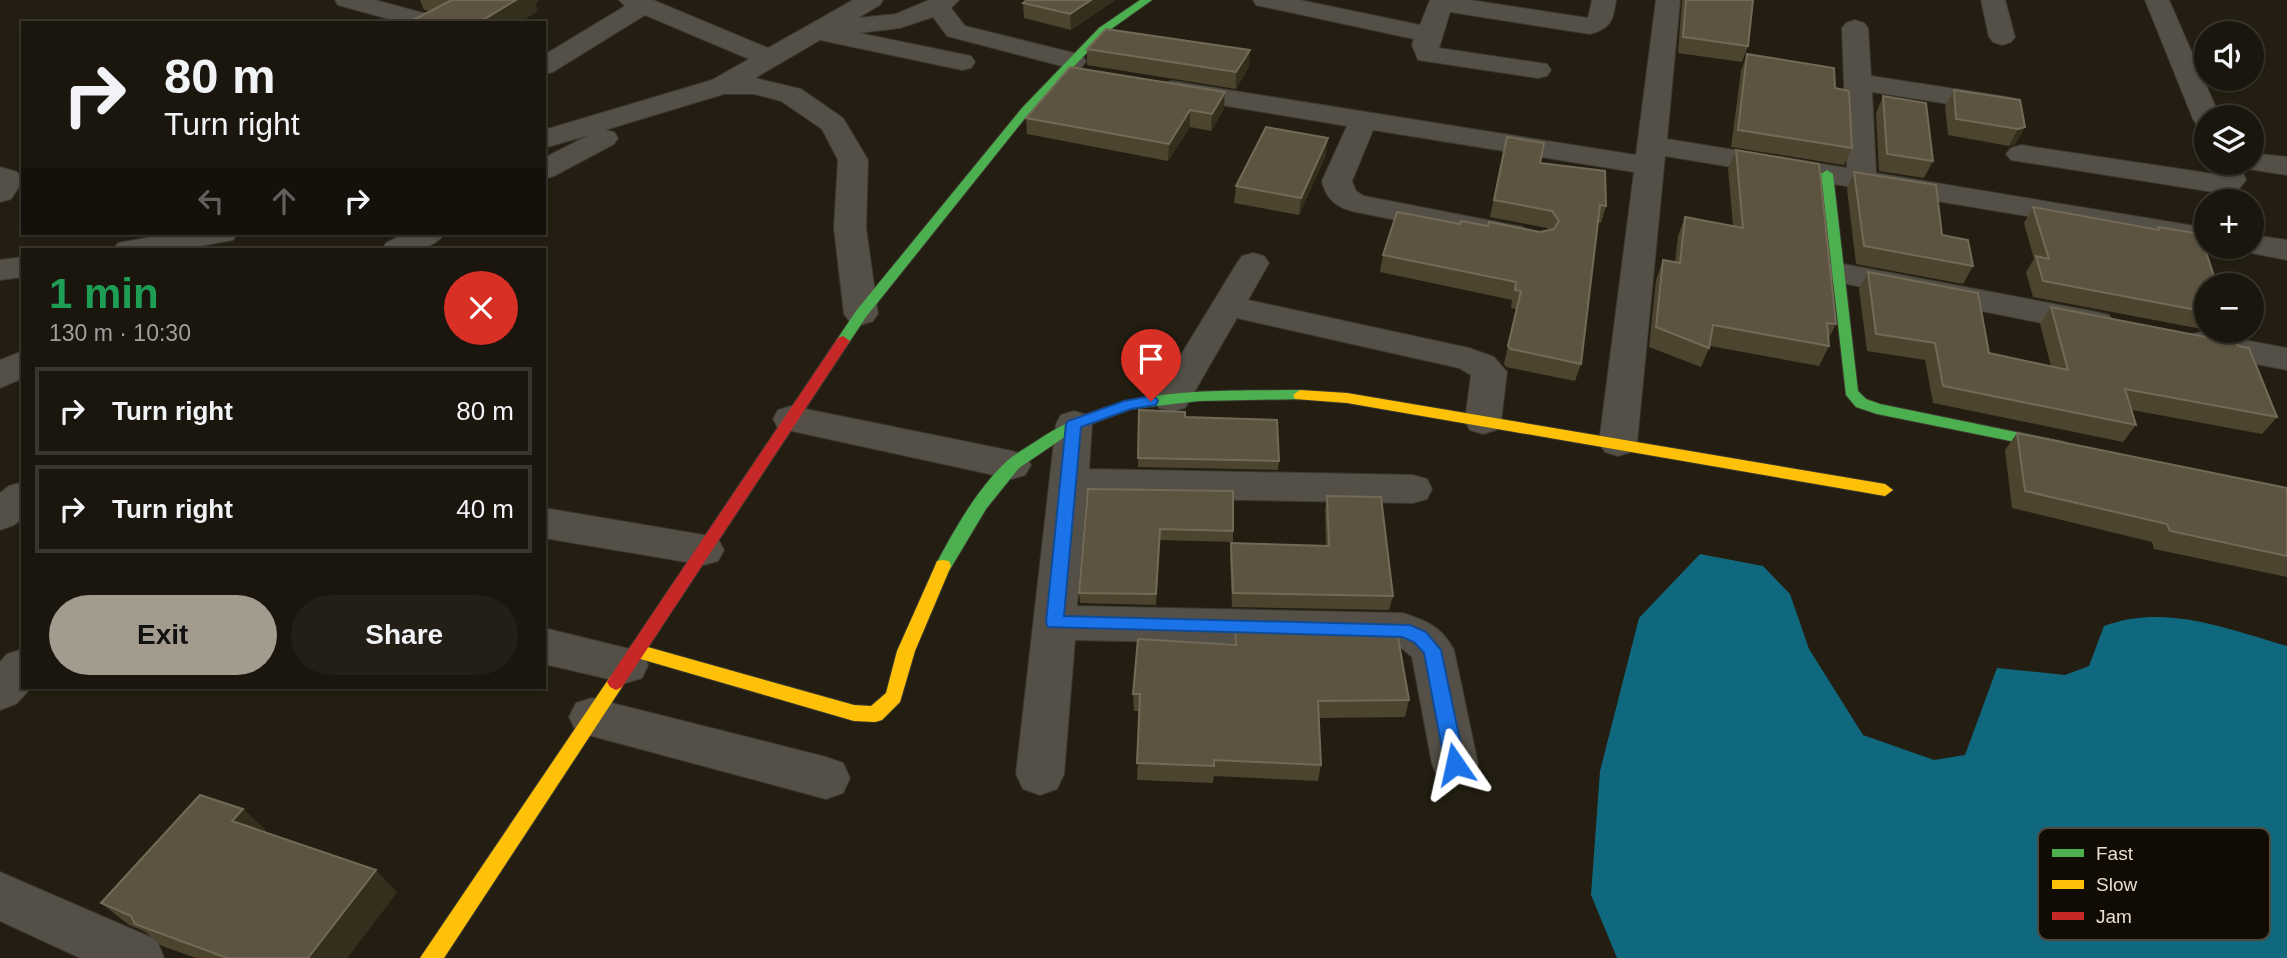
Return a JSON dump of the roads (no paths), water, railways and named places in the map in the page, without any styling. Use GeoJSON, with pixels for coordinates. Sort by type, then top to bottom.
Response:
{"type":"FeatureCollection","features":[{"type":"Feature","properties":{"kind":"street"},"geometry":{"type":"LineString","coordinates":[[347,0],[426,21]]}},
{"type":"Feature","properties":{"kind":"street"},"geometry":{"type":"LineString","coordinates":[[546,138],[722,86],[871,0]]}},
{"type":"Feature","properties":{"kind":"street"},"geometry":{"type":"LineString","coordinates":[[431,958],[862,314],[1026,110],[1075,70],[1102,30],[1147,0]]}},
{"type":"Feature","properties":{"kind":"street"},"geometry":{"type":"LineString","coordinates":[[1265,0],[1429,35]]}},
{"type":"Feature","properties":{"kind":"street"},"geometry":{"type":"LineString","coordinates":[[1538,71],[1427,54],[1425,45],[1442,2],[1590,26],[1600,22],[1604,0]]}},
{"type":"Feature","properties":{"kind":"street"},"geometry":{"type":"LineString","coordinates":[[1618,443],[1668,0]]}},
{"type":"Feature","properties":{"kind":"street"},"geometry":{"type":"LineString","coordinates":[[1993,0],[2002,37]]}},
{"type":"Feature","properties":{"kind":"street"},"geometry":{"type":"LineString","coordinates":[[2157,0],[2201,105]]}},
{"type":"Feature","properties":{"kind":"street"},"geometry":{"type":"LineString","coordinates":[[546,65],[638,2],[771,59]]}},
{"type":"Feature","properties":{"kind":"street"},"geometry":{"type":"LineString","coordinates":[[822,29],[893,24],[912,19],[942,3],[956,32],[1075,70]]}},
{"type":"Feature","properties":{"kind":"street"},"geometry":{"type":"LineString","coordinates":[[1495,65],[1506,13]]}},
{"type":"Feature","properties":{"kind":"street"},"geometry":{"type":"LineString","coordinates":[[1855,27],[1862,180]]}},
{"type":"Feature","properties":{"kind":"street"},"geometry":{"type":"LineString","coordinates":[[822,29],[962,62]]}},
{"type":"Feature","properties":{"kind":"street"},"geometry":{"type":"LineString","coordinates":[[1858,82],[2018,107]]}},
{"type":"Feature","properties":{"kind":"street"},"geometry":{"type":"LineString","coordinates":[[1144,85],[1363,120],[1650,156],[1827,174],[2194,235]]}},
{"type":"Feature","properties":{"kind":"street"},"geometry":{"type":"LineString","coordinates":[[722,86],[754,86],[791,95],[833,124],[853,160],[850,228],[862,314]]}},
{"type":"Feature","properties":{"kind":"street"},"geometry":{"type":"LineString","coordinates":[[546,169],[677,98]]}},
{"type":"Feature","properties":{"kind":"street"},"geometry":{"type":"LineString","coordinates":[[1363,120],[1337,181],[1338,191],[1344,198],[1356,203],[1536,238]]}},
{"type":"Feature","properties":{"kind":"street"},"geometry":{"type":"LineString","coordinates":[[2021,154],[2226,185],[2231,180],[2229,175]]}},
{"type":"Feature","properties":{"kind":"street"},"geometry":{"type":"LineString","coordinates":[[2264,163],[2287,166]]}},
{"type":"Feature","properties":{"kind":"street"},"geometry":{"type":"LineString","coordinates":[[1827,174],[1852,393],[1861,403],[1877,409],[2082,450]]}},
{"type":"Feature","properties":{"kind":"street"},"geometry":{"type":"LineString","coordinates":[[0,176],[6,178],[9,183],[0,193]]}},
{"type":"Feature","properties":{"kind":"street"},"geometry":{"type":"LineString","coordinates":[[140,248],[213,235]]}},
{"type":"Feature","properties":{"kind":"street"},"geometry":{"type":"LineString","coordinates":[[201,248],[221,235]]}},
{"type":"Feature","properties":{"kind":"street"},"geometry":{"type":"LineString","coordinates":[[401,248],[425,235]]}},
{"type":"Feature","properties":{"kind":"street"},"geometry":{"type":"LineString","coordinates":[[2264,246],[2287,250]]}},
{"type":"Feature","properties":{"kind":"street"},"geometry":{"type":"LineString","coordinates":[[1172,399],[1253,264]]}},
{"type":"Feature","properties":{"kind":"street"},"geometry":{"type":"LineString","coordinates":[[0,270],[21,267]]}},
{"type":"Feature","properties":{"kind":"street"},"geometry":{"type":"LineString","coordinates":[[1838,273],[2124,328]]}},
{"type":"Feature","properties":{"kind":"street"},"geometry":{"type":"LineString","coordinates":[[1228,306],[1469,359],[1482,365],[1489,373],[1483,421]]}},
{"type":"Feature","properties":{"kind":"street"},"geometry":{"type":"LineString","coordinates":[[2165,336],[2287,359]]}},
{"type":"Feature","properties":{"kind":"street"},"geometry":{"type":"LineString","coordinates":[[0,376],[21,363]]}},
{"type":"Feature","properties":{"kind":"street"},"geometry":{"type":"LineString","coordinates":[[546,646],[631,658],[854,713],[876,713],[894,697],[906,651],[940,570],[980,505],[1012,465],[1074,424],[1129,404],[1199,396],[1278,394],[1347,398],[1885,490]]}},
{"type":"Feature","properties":{"kind":"street"},"geometry":{"type":"LineString","coordinates":[[792,419],[1012,465]]}},
{"type":"Feature","properties":{"kind":"street"},"geometry":{"type":"LineString","coordinates":[[1040,774],[1074,424]]}},
{"type":"Feature","properties":{"kind":"street"},"geometry":{"type":"LineString","coordinates":[[1069,483],[1413,489]]}},
{"type":"Feature","properties":{"kind":"street"},"geometry":{"type":"LineString","coordinates":[[0,515],[21,498]]}},
{"type":"Feature","properties":{"kind":"street"},"geometry":{"type":"LineString","coordinates":[[546,523],[704,550]]}},
{"type":"Feature","properties":{"kind":"street"},"geometry":{"type":"LineString","coordinates":[[1055,622],[1403,630],[1420,637],[1432,650],[1455,764]]}},
{"type":"Feature","properties":{"kind":"street"},"geometry":{"type":"LineString","coordinates":[[0,691],[21,669]]}},
{"type":"Feature","properties":{"kind":"street"},"geometry":{"type":"LineString","coordinates":[[592,717],[826,778]]}},
{"type":"Feature","properties":{"kind":"street"},"geometry":{"type":"LineString","coordinates":[[0,896],[138,958]]}},
{"type":"Feature","properties":{"kind":"water"},"geometry":{"type":"Polygon","coordinates":[[[1700,554],[1763,566],[1790,594],[1809,649],[1863,735],[1934,760],[1965,755],[1997,668],[2065,675],[2089,666],[2104,626],[2150,617],[2173,618],[2219,626],[2287,646],[2287,958],[1617,958],[1591,895],[1600,771],[1639,618],[1700,554]]]}}]}
